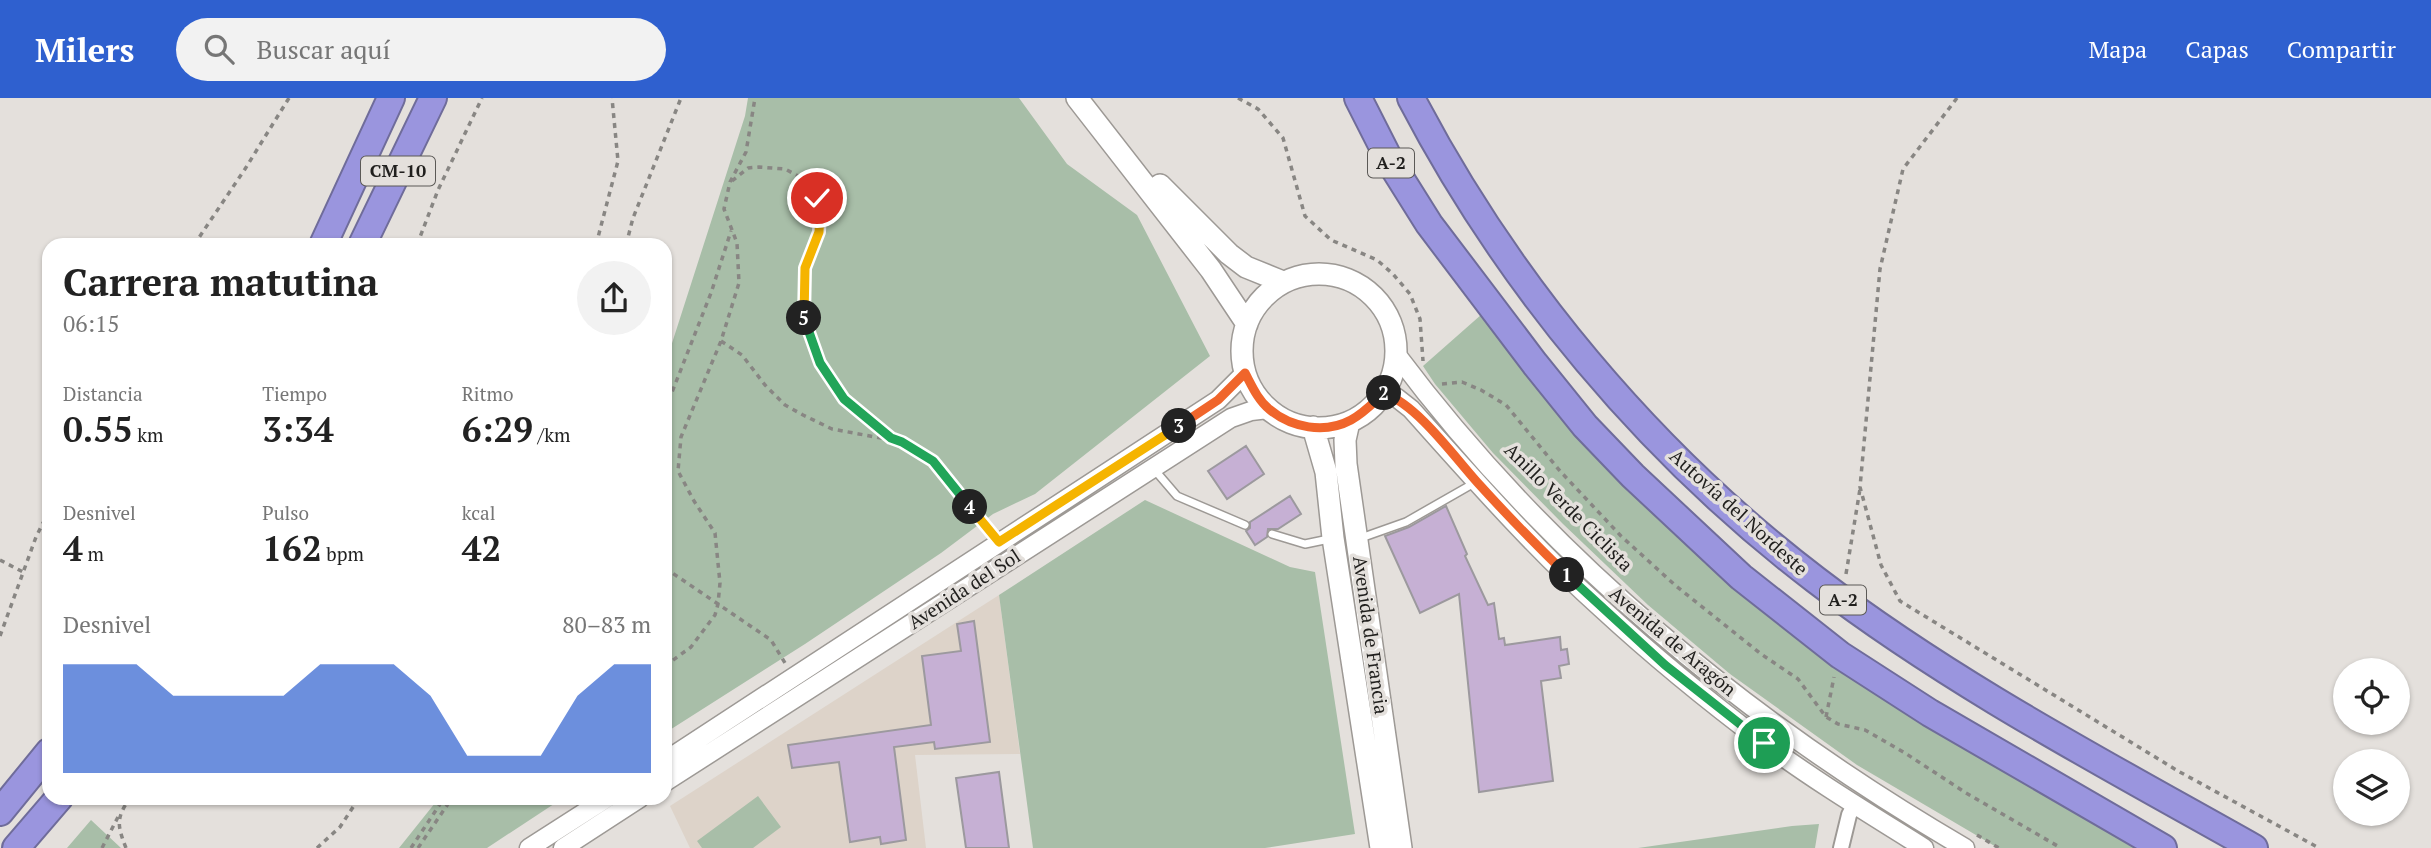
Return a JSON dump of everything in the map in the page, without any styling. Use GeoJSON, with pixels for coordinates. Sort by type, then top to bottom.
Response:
{"type":"FeatureCollection","features":[{"type":"Feature","properties":{"kind":"highway","name":"CM-10"},"geometry":{"type":"LineString","coordinates":[[326,238],[391,98]]}},
{"type":"Feature","properties":{"kind":"highway","name":"CM-10"},"geometry":{"type":"LineString","coordinates":[[365,238],[433,98]]}},
{"type":"Feature","properties":{"kind":"highway","name":"A-2"},"geometry":{"type":"LineString","coordinates":[[1358,98],[1392,165],[1429,224],[1535,364],[1585,426],[1633,476],[1741,578],[1840,654],[1930,713],[2163,848]]}},
{"type":"Feature","properties":{"kind":"highway","name":"Autovía del Nordeste"},"geometry":{"type":"LineString","coordinates":[[1410,98],[1479,212],[1568,338],[1665,446],[1768,542],[1867,618],[1955,676],[2042,729],[2253,848]]}},
{"type":"Feature","properties":{"kind":"highway"},"geometry":{"type":"LineString","coordinates":[[1428,98],[1479,212]]}},
{"type":"Feature","properties":{"kind":"highway"},"geometry":{"type":"LineString","coordinates":[[0,812],[42,761]]}},
{"type":"Feature","properties":{"kind":"highway"},"geometry":{"type":"LineString","coordinates":[[16,848],[53,805]]}},
{"type":"Feature","properties":{"kind":"main road"},"geometry":{"type":"LineString","coordinates":[[1077,98],[1211,270],[1247,324]]}},
{"type":"Feature","properties":{"kind":"main road"},"geometry":{"type":"LineString","coordinates":[[1097,121],[1229,254],[1246,267],[1283,282]]}},
{"type":"Feature","properties":{"kind":"main road"},"geometry":{"type":"LineString","coordinates":[[1309,274],[1336,275],[1361,285],[1380,304],[1393,327],[1396,354],[1392,374],[1383,393],[1368,410],[1349,422],[1331,427],[1297,425],[1268,409],[1255,393],[1245,373],[1242,357],[1247,324],[1263,298],[1283,282],[1309,274]]}},
{"type":"Feature","properties":{"kind":"main road","name":"Avenida de Francia"},"geometry":{"type":"LineString","coordinates":[[1349,422],[1345,440],[1346,464],[1401,848]]}},
{"type":"Feature","properties":{"kind":"main road","name":"Avenida de Francia"},"geometry":{"type":"LineString","coordinates":[[1313,427],[1326,472],[1381,848]]}},
{"type":"Feature","properties":{"kind":"street","name":"Avenida de Aragón"},"geometry":{"type":"LineString","coordinates":[[1396,354],[1481,457],[1552,534],[1679,649],[1786,733],[1865,788],[1970,841]]}},
{"type":"Feature","properties":{"kind":"street","name":"Avenida del Sol"},"geometry":{"type":"LineString","coordinates":[[672,756],[1218,400],[1245,373]]}},
{"type":"Feature","properties":{"kind":"street","name":"Avenida de Aragón"},"geometry":{"type":"LineString","coordinates":[[1383,393],[1397,398],[1411,409],[1538,547],[1599,607],[1665,665],[1764,743],[1854,805],[1924,848]]}},
{"type":"Feature","properties":{"kind":"street","name":"Avenida del Sol"},"geometry":{"type":"LineString","coordinates":[[672,777],[1231,418],[1268,409]]}},
{"type":"Feature","properties":{"kind":"street"},"geometry":{"type":"LineString","coordinates":[[529,848],[596,805]]}},
{"type":"Feature","properties":{"kind":"street"},"geometry":{"type":"LineString","coordinates":[[563,848],[629,805]]}},
{"type":"Feature","properties":{"kind":"street"},"geometry":{"type":"LineString","coordinates":[[1841,848],[1854,805]]}},
{"type":"Feature","properties":{"kind":"lane"},"geometry":{"type":"LineString","coordinates":[[1153,468],[1177,496],[1245,525]]}},
{"type":"Feature","properties":{"kind":"lane"},"geometry":{"type":"LineString","coordinates":[[1357,539],[1406,522],[1476,481]]}},
{"type":"Feature","properties":{"kind":"lane"},"geometry":{"type":"LineString","coordinates":[[1272,534],[1305,544],[1334,538]]}},
{"type":"Feature","properties":{"kind":"path"},"geometry":{"type":"LineString","coordinates":[[199,238],[289,98]]}},
{"type":"Feature","properties":{"kind":"path"},"geometry":{"type":"LineString","coordinates":[[420,238],[482,98]]}},
{"type":"Feature","properties":{"kind":"path"},"geometry":{"type":"LineString","coordinates":[[598,238],[618,161],[612,98]]}},
{"type":"Feature","properties":{"kind":"path"},"geometry":{"type":"LineString","coordinates":[[628,238],[633,218],[681,98]]}},
{"type":"Feature","properties":{"kind":"path"},"geometry":{"type":"LineString","coordinates":[[672,661],[691,647],[715,615],[719,604],[720,583],[715,533],[678,471],[681,437],[720,341],[739,283],[737,243],[724,209],[730,182],[746,152],[755,98]]}},
{"type":"Feature","properties":{"kind":"path"},"geometry":{"type":"LineString","coordinates":[[1238,98],[1258,109],[1283,138],[1305,216],[1331,240],[1377,260],[1410,294],[1420,319],[1424,343],[1423,366]]}},
{"type":"Feature","properties":{"kind":"path"},"geometry":{"type":"LineString","coordinates":[[1845,581],[1860,487],[1880,269],[1903,169],[1957,98]]}},
{"type":"Feature","properties":{"kind":"path"},"geometry":{"type":"LineString","coordinates":[[730,182],[748,168],[760,167],[785,169],[810,186],[817,198],[819,232],[805,268],[804,322],[820,363],[844,399],[891,438]]}},
{"type":"Feature","properties":{"kind":"path"},"geometry":{"type":"LineString","coordinates":[[672,392],[711,293],[732,229]]}},
{"type":"Feature","properties":{"kind":"path"},"geometry":{"type":"LineString","coordinates":[[720,341],[742,355],[765,385],[785,405],[832,429],[902,442],[933,461],[999,542]]}},
{"type":"Feature","properties":{"kind":"path"},"geometry":{"type":"LineString","coordinates":[[1444,394],[1435,384],[1462,382],[1506,405],[1560,471],[1621,536],[1676,586],[1761,654],[1798,679],[1826,717],[1838,724],[1865,730],[2061,848]]}},
{"type":"Feature","properties":{"kind":"path"},"geometry":{"type":"LineString","coordinates":[[1860,487],[1881,565],[1900,601],[2178,771],[2319,848]]}},
{"type":"Feature","properties":{"kind":"path"},"geometry":{"type":"LineString","coordinates":[[0,636],[42,525]]}},
{"type":"Feature","properties":{"kind":"path"},"geometry":{"type":"LineString","coordinates":[[0,560],[23,572]]}},
{"type":"Feature","properties":{"kind":"path"},"geometry":{"type":"LineString","coordinates":[[672,573],[771,640],[794,677]]}},
{"type":"Feature","properties":{"kind":"path"},"geometry":{"type":"LineString","coordinates":[[1826,717],[1834,675]]}},
{"type":"Feature","properties":{"kind":"path"},"geometry":{"type":"LineString","coordinates":[[102,848],[125,805]]}},
{"type":"Feature","properties":{"kind":"path"},"geometry":{"type":"LineString","coordinates":[[317,848],[340,827],[354,805]]}},
{"type":"Feature","properties":{"kind":"path"},"geometry":{"type":"LineString","coordinates":[[411,848],[439,805]]}},
{"type":"Feature","properties":{"kind":"path"},"geometry":{"type":"LineString","coordinates":[[418,848],[447,805]]}},
{"type":"Feature","properties":{"kind":"path"},"geometry":{"type":"LineString","coordinates":[[120,812],[118,828],[126,848]]}},
{"type":"Feature","properties":{"kind":"path"},"geometry":{"type":"LineString","coordinates":[[1970,841],[1999,848]]}},
{"type":"Feature","properties":{"kind":"shaded area"},"geometry":{"type":"Polygon","coordinates":[[[999,595],[1020,754],[915,755],[926,848],[690,848],[670,806],[999,595]]]}},
{"type":"Feature","properties":{"kind":"green space"},"geometry":{"type":"Polygon","coordinates":[[[748,98],[1019,98],[1067,164],[1137,215],[1210,356],[1035,494],[993,514],[941,553],[805,644],[672,729],[672,343],[745,116],[748,98]]]}},
{"type":"Feature","properties":{"kind":"green space"},"geometry":{"type":"Polygon","coordinates":[[[1490,307],[1741,577],[2163,848],[1998,848],[1857,765],[1730,674],[1648,605],[1563,524],[1493,453],[1423,366],[1490,307]]]}},
{"type":"Feature","properties":{"kind":"green space"},"geometry":{"type":"Polygon","coordinates":[[[1145,500],[1290,567],[1315,572],[1355,834],[1265,848],[1033,848],[999,595],[1145,500]]]}},
{"type":"Feature","properties":{"kind":"green space"},"geometry":{"type":"Polygon","coordinates":[[[758,796],[781,827],[753,848],[702,848],[697,841],[758,796]]]}},
{"type":"Feature","properties":{"kind":"green space"},"geometry":{"type":"Polygon","coordinates":[[[433,805],[552,805],[487,848],[399,848],[433,805]]]}},
{"type":"Feature","properties":{"kind":"green space"},"geometry":{"type":"Polygon","coordinates":[[[91,820],[121,848],[67,848],[91,820]]]}},
{"type":"Feature","properties":{"kind":"green space"},"geometry":{"type":"Polygon","coordinates":[[[1819,824],[1815,848],[1638,848],[1792,826],[1819,824]]]}},
{"type":"Feature","properties":{"kind":"building"},"geometry":{"type":"Polygon","coordinates":[[[1246,446],[1264,474],[1227,499],[1208,471],[1246,446]]]}},
{"type":"Feature","properties":{"kind":"building"},"geometry":{"type":"Polygon","coordinates":[[[1290,496],[1301,514],[1278,529],[1268,529],[1267,537],[1255,545],[1246,531],[1250,528],[1250,522],[1290,496]]]}},
{"type":"Feature","properties":{"kind":"building"},"geometry":{"type":"Polygon","coordinates":[[[1446,506],[1488,605],[1494,603],[1499,639],[1504,638],[1505,645],[1560,637],[1561,650],[1567,649],[1569,664],[1559,666],[1561,678],[1541,681],[1553,781],[1479,792],[1459,594],[1420,613],[1385,536],[1409,527],[1446,506]]]}},
{"type":"Feature","properties":{"kind":"building"},"geometry":{"type":"Polygon","coordinates":[[[974,621],[990,742],[935,749],[934,742],[894,747],[906,840],[881,844],[880,837],[850,842],[839,762],[792,768],[788,745],[931,725],[922,656],[961,651],[957,624],[974,621]]]}},
{"type":"Feature","properties":{"kind":"building"},"geometry":{"type":"Polygon","coordinates":[[[999,772],[1009,848],[966,848],[956,778],[999,772]]]}},
{"type":"Feature","properties":{"kind":"route"},"geometry":{"type":"LineString","coordinates":[[817,198],[820,212],[819,232],[805,268],[804,322],[820,363],[844,399],[891,438],[933,461],[999,542],[1218,400],[1245,373],[1255,393],[1268,409],[1297,425],[1331,427],[1349,422],[1368,410],[1383,393],[1397,398],[1411,409],[1538,547],[1599,607],[1665,665],[1764,743]]}}]}
